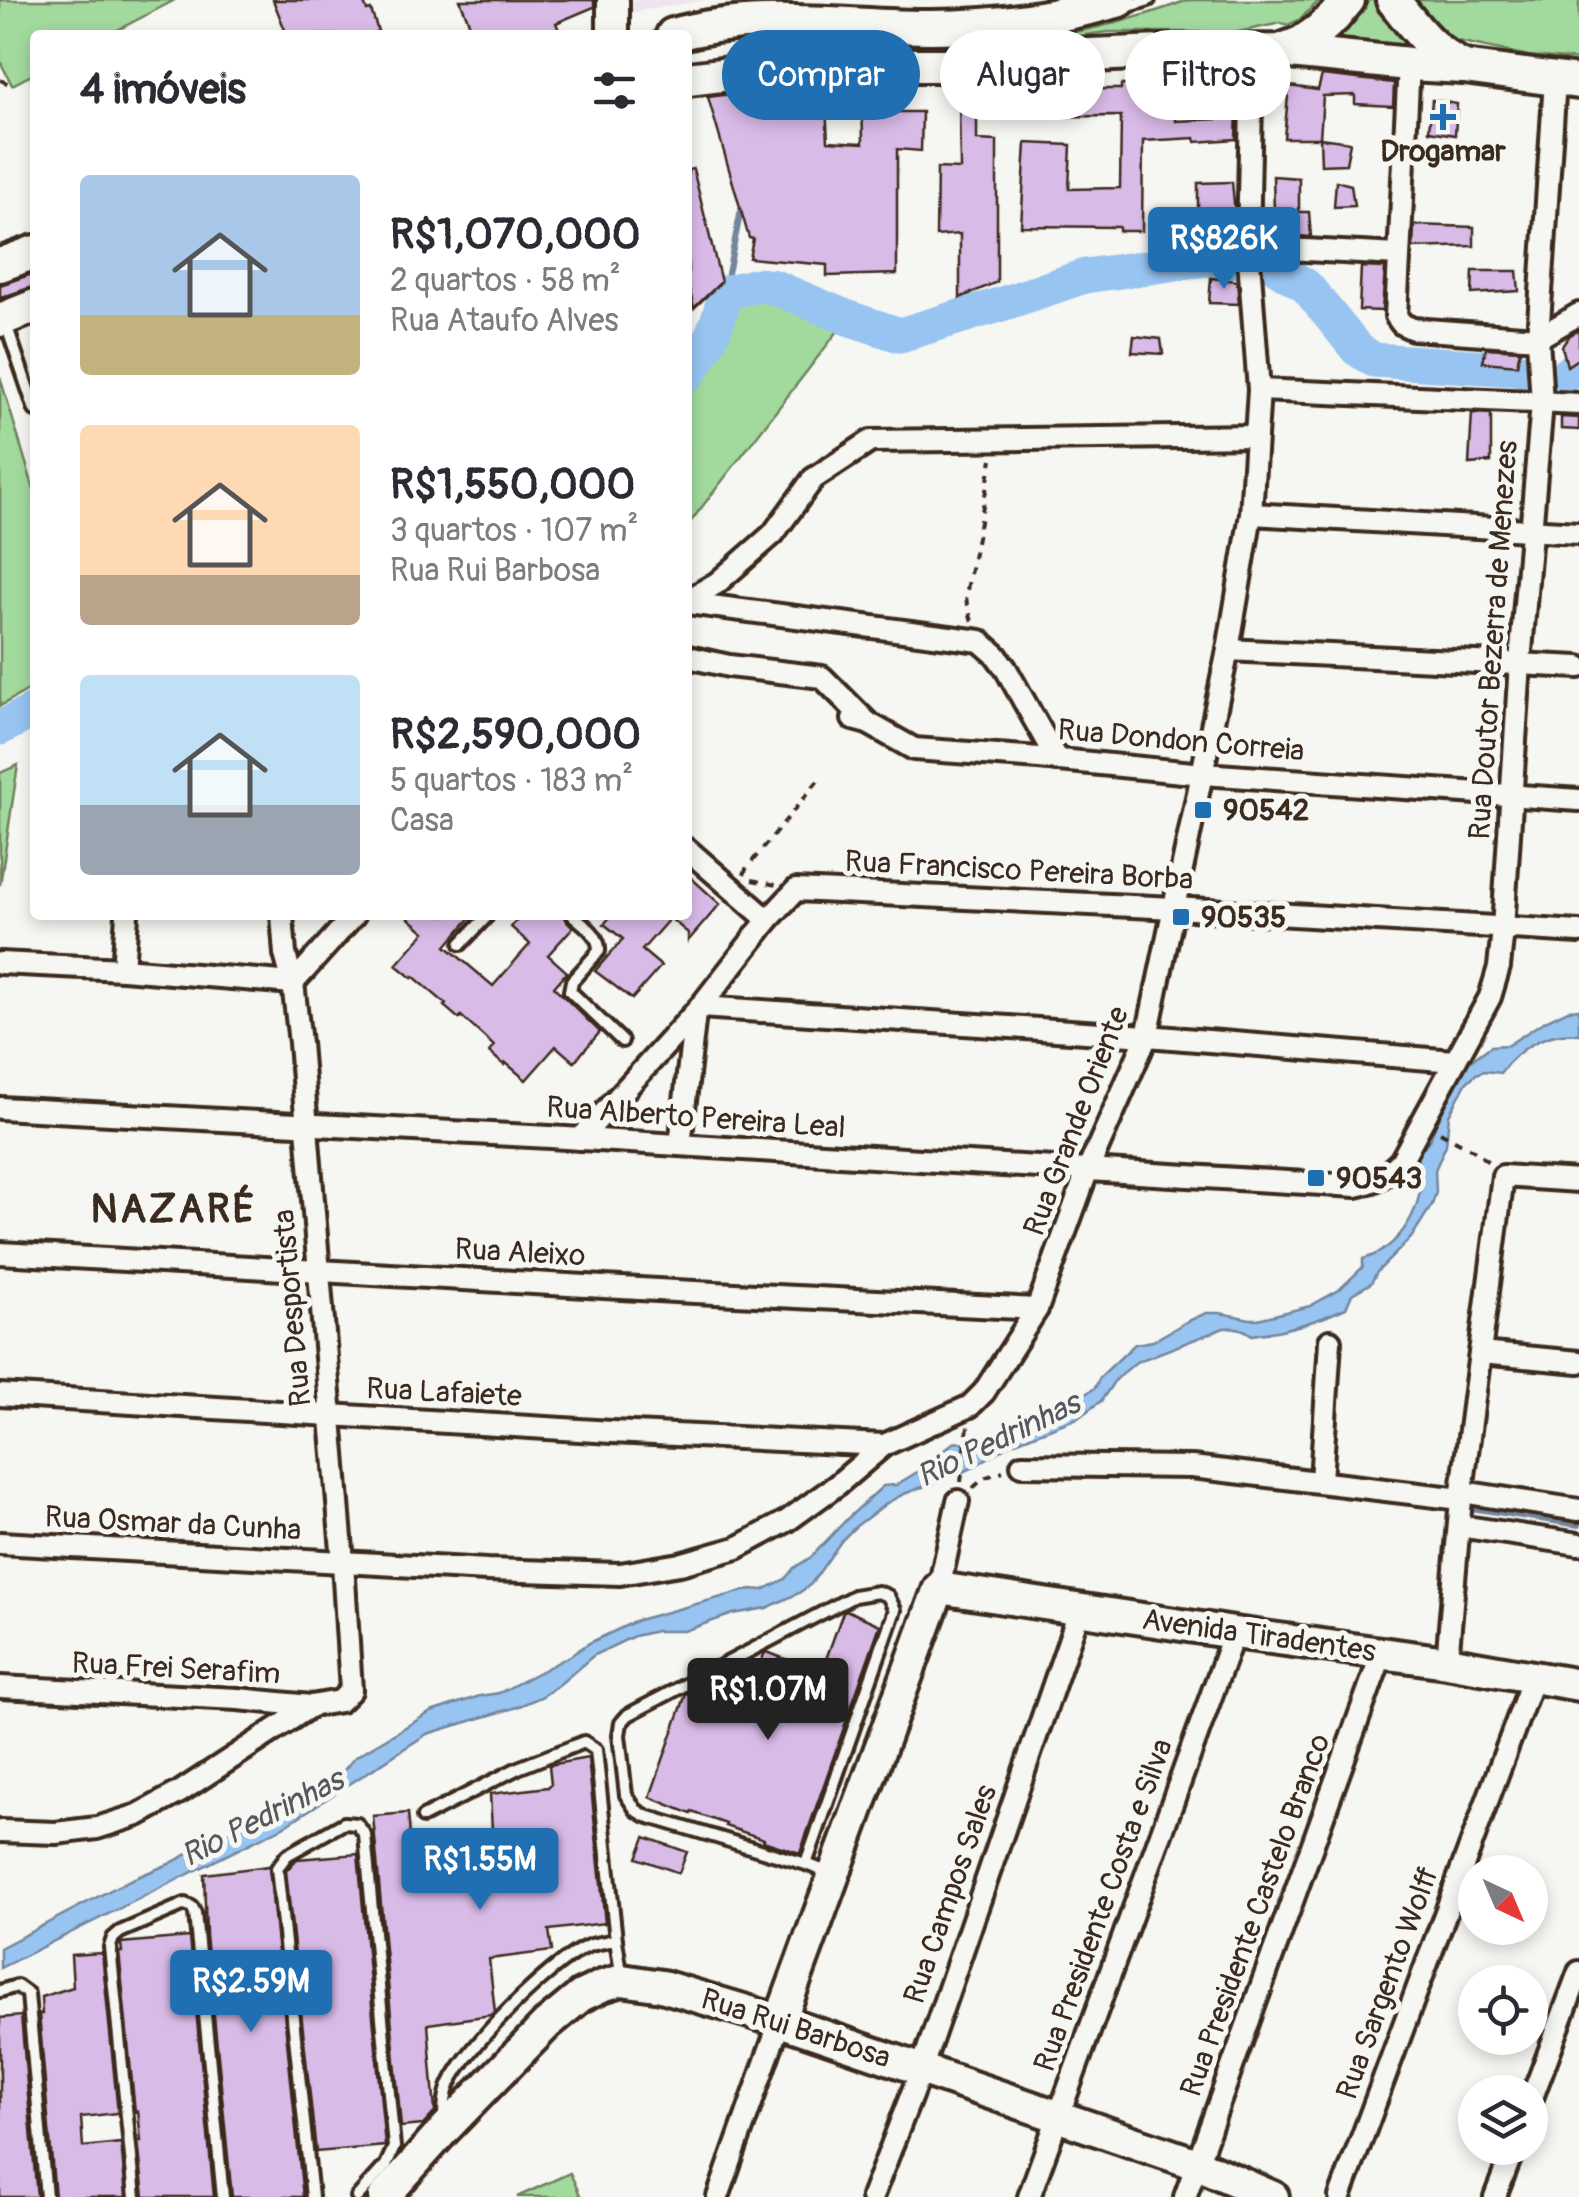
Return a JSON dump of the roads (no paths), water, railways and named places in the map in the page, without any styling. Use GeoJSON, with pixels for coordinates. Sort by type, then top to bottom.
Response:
{"type":"FeatureCollection","features":[{"type":"Feature","properties":{"kind":"main road"},"geometry":{"type":"LineString","coordinates":[[690,30],[770,20],[932,27],[1002,22],[1120,0]]}},
{"type":"Feature","properties":{"kind":"main road"},"geometry":{"type":"LineString","coordinates":[[1291,46],[1318,32],[1348,0]]}},
{"type":"Feature","properties":{"kind":"main road"},"geometry":{"type":"LineString","coordinates":[[1392,0],[1425,40],[1446,59],[1464,67]]}},
{"type":"Feature","properties":{"kind":"main road"},"geometry":{"type":"LineString","coordinates":[[692,79],[771,69],[948,65],[1125,53]]}},
{"type":"Feature","properties":{"kind":"main road"},"geometry":{"type":"LineString","coordinates":[[1291,54],[1464,67],[1567,81]]}},
{"type":"Feature","properties":{"kind":"main road"},"geometry":{"type":"LineString","coordinates":[[0,265],[30,254]]}},
{"type":"Feature","properties":{"kind":"main road"},"geometry":{"type":"LineString","coordinates":[[2,319],[30,308]]}},
{"type":"Feature","properties":{"kind":"street"},"geometry":{"type":"LineString","coordinates":[[613,0],[613,30]]}},
{"type":"Feature","properties":{"kind":"street"},"geometry":{"type":"LineString","coordinates":[[1410,64],[1396,316],[1413,329],[1538,338],[1579,314]]}},
{"type":"Feature","properties":{"kind":"street","name":"Rua Doutor Bezerra de Menezes"},"geometry":{"type":"LineString","coordinates":[[1386,1176],[1401,1161],[1490,997],[1499,967],[1544,390],[1538,338],[1567,81]]}},
{"type":"Feature","properties":{"kind":"street","name":"Rua Grande Oriente"},"geometry":{"type":"LineString","coordinates":[[343,1562],[620,1574],[680,1564],[737,1548],[788,1521],[884,1445],[970,1406],[984,1392],[1036,1308],[1087,1172],[1147,1036],[1175,908],[1228,650],[1251,514],[1259,390],[1249,260],[1260,120]]}},
{"type":"Feature","properties":{"kind":"street"},"geometry":{"type":"LineString","coordinates":[[1249,260],[1398,255]]}},
{"type":"Feature","properties":{"kind":"street"},"geometry":{"type":"LineString","coordinates":[[1259,390],[1579,387]]}},
{"type":"Feature","properties":{"kind":"street"},"geometry":{"type":"LineString","coordinates":[[1544,390],[1579,404]]}},
{"type":"Feature","properties":{"kind":"street"},"geometry":{"type":"LineString","coordinates":[[692,598],[772,534],[813,479],[871,441],[1256,436]]}},
{"type":"Feature","properties":{"kind":"street"},"geometry":{"type":"LineString","coordinates":[[1251,514],[1579,533]]}},
{"type":"Feature","properties":{"kind":"street"},"geometry":{"type":"LineString","coordinates":[[692,602],[980,641],[1006,669],[1057,760]]}},
{"type":"Feature","properties":{"kind":"street"},"geometry":{"type":"LineString","coordinates":[[1228,650],[1579,667]]}},
{"type":"Feature","properties":{"kind":"street","name":"Rua Dondon Correia"},"geometry":{"type":"LineString","coordinates":[[692,658],[822,676],[861,721],[914,750],[1579,800]]}},
{"type":"Feature","properties":{"kind":"street"},"geometry":{"type":"LineString","coordinates":[[580,1139],[698,1010],[768,920],[692,854]]}},
{"type":"Feature","properties":{"kind":"street","name":"Rua Francisco Pereira Borba"},"geometry":{"type":"LineString","coordinates":[[768,920],[796,890],[1579,932]]}},
{"type":"Feature","properties":{"kind":"street"},"geometry":{"type":"LineString","coordinates":[[123,969],[127,920]]}},
{"type":"Feature","properties":{"kind":"street","name":"Rua Desportista"},"geometry":{"type":"LineString","coordinates":[[282,920],[300,1042],[352,1683],[347,1696]]}},
{"type":"Feature","properties":{"kind":"street"},"geometry":{"type":"LineString","coordinates":[[0,962],[293,984],[350,920]]}},
{"type":"Feature","properties":{"kind":"street"},"geometry":{"type":"LineString","coordinates":[[698,1010],[1147,1036],[1454,1061]]}},
{"type":"Feature","properties":{"kind":"street"},"geometry":{"type":"LineString","coordinates":[[680,1145],[698,1010]]}},
{"type":"Feature","properties":{"kind":"street","name":"Rua Alberto Pereira Leal"},"geometry":{"type":"LineString","coordinates":[[0,1108],[307,1126],[551,1131],[580,1139],[1356,1186],[1386,1176]]}},
{"type":"Feature","properties":{"kind":"street"},"geometry":{"type":"LineString","coordinates":[[1447,1662],[1461,1495],[1503,1176],[1579,1181]]}},
{"type":"Feature","properties":{"kind":"street","name":"Rua Aleixo"},"geometry":{"type":"LineString","coordinates":[[0,1253],[1036,1308]]}},
{"type":"Feature","properties":{"kind":"street"},"geometry":{"type":"LineString","coordinates":[[1322,1481],[1330,1341]]}},
{"type":"Feature","properties":{"kind":"street"},"geometry":{"type":"LineString","coordinates":[[1480,1353],[1579,1362]]}},
{"type":"Feature","properties":{"kind":"street","name":"Rua Lafaiete"},"geometry":{"type":"LineString","coordinates":[[0,1395],[884,1445]]}},
{"type":"Feature","properties":{"kind":"street"},"geometry":{"type":"LineString","coordinates":[[1022,1465],[1192,1467],[1579,1510]]}},
{"type":"Feature","properties":{"kind":"street"},"geometry":{"type":"LineString","coordinates":[[718,2197],[780,2021],[820,1870],[939,1588],[959,1492]]}},
{"type":"Feature","properties":{"kind":"street"},"geometry":{"type":"LineString","coordinates":[[1459,1526],[1579,1544]]}},
{"type":"Feature","properties":{"kind":"street","name":"Rua Osmar da Cunha"},"geometry":{"type":"LineString","coordinates":[[0,1542],[343,1562]]}},
{"type":"Feature","properties":{"kind":"street","name":"Avenida Tiradentes"},"geometry":{"type":"LineString","coordinates":[[939,1588],[1579,1684]]}},
{"type":"Feature","properties":{"kind":"street","name":"Rua Campos Sales"},"geometry":{"type":"LineString","coordinates":[[872,2197],[921,2070],[1080,1609]]}},
{"type":"Feature","properties":{"kind":"street","name":"Rua Presidente Costa e Silva"},"geometry":{"type":"LineString","coordinates":[[1029,2197],[1234,1633]]}},
{"type":"Feature","properties":{"kind":"street","name":"Rua Presidente Castelo Branco"},"geometry":{"type":"LineString","coordinates":[[1185,2197],[1382,1653]]}},
{"type":"Feature","properties":{"kind":"street","name":"Rua Sargento Wolff"},"geometry":{"type":"LineString","coordinates":[[1340,2197],[1532,1678]]}},
{"type":"Feature","properties":{"kind":"street","name":"Rua Frei Serafim"},"geometry":{"type":"LineString","coordinates":[[0,1687],[310,1706],[340,1701],[347,1696]]}},
{"type":"Feature","properties":{"kind":"street"},"geometry":{"type":"LineString","coordinates":[[0,1831],[56,1833],[97,1828],[138,1815],[180,1792],[310,1706]]}},
{"type":"Feature","properties":{"kind":"street"},"geometry":{"type":"LineString","coordinates":[[1541,2075],[1579,1972]]}},
{"type":"Feature","properties":{"kind":"street"},"geometry":{"type":"LineString","coordinates":[[384,2197],[548,2024],[581,1996],[622,1980]]}},
{"type":"Feature","properties":{"kind":"street","name":"Rua Rui Barbosa"},"geometry":{"type":"LineString","coordinates":[[622,1980],[662,1986],[780,2021],[1197,2164],[1273,2197]]}},
{"type":"Feature","properties":{"kind":"street"},"geometry":{"type":"LineString","coordinates":[[1495,2197],[1507,2165]]}},
{"type":"Feature","properties":{"kind":"lane"},"geometry":{"type":"LineString","coordinates":[[692,39],[707,34],[859,30],[948,34],[1016,30],[1081,20],[1149,0]]}},
{"type":"Feature","properties":{"kind":"lane"},"geometry":{"type":"LineString","coordinates":[[920,57],[1125,42]]}},
{"type":"Feature","properties":{"kind":"lane"},"geometry":{"type":"LineString","coordinates":[[2,319],[30,396]]}},
{"type":"Feature","properties":{"kind":"lane"},"geometry":{"type":"LineString","coordinates":[[460,944],[483,920]]}},
{"type":"Feature","properties":{"kind":"lane"},"geometry":{"type":"LineString","coordinates":[[578,920],[595,936],[600,947],[572,981],[570,991],[622,1041]]}},
{"type":"Feature","properties":{"kind":"lane"},"geometry":{"type":"LineString","coordinates":[[878,1592],[888,1596],[895,1610],[820,1870],[636,1810],[626,1795],[621,1724],[628,1714],[854,1596],[878,1592]]}},
{"type":"Feature","properties":{"kind":"lane"},"geometry":{"type":"LineString","coordinates":[[423,1817],[518,1768],[584,1742],[591,1745],[596,1750],[622,1980]]}},
{"type":"Feature","properties":{"kind":"lane"},"geometry":{"type":"LineString","coordinates":[[312,2197],[277,1868],[287,1854],[351,1822],[358,1824],[365,1835],[394,2147],[386,2165],[357,2197]]}},
{"type":"Feature","properties":{"kind":"lane"},"geometry":{"type":"LineString","coordinates":[[135,2197],[110,1946],[120,1932],[185,1904],[195,1913],[224,2197]]}},
{"type":"Feature","properties":{"kind":"lane"},"geometry":{"type":"LineString","coordinates":[[444,2130],[444,2100],[450,2082],[506,2013],[562,1962],[588,1946],[616,1940]]}},
{"type":"Feature","properties":{"kind":"lane"},"geometry":{"type":"LineString","coordinates":[[0,1992],[16,1986],[28,1994],[46,2197]]}},
{"type":"Feature","properties":{"kind":"water","name":"Rio Pedrinhas"},"geometry":{"type":"Polygon","coordinates":[[[1579,1009],[1579,1034],[1545,1038],[1516,1056],[1500,1073],[1484,1071],[1467,1082],[1449,1115],[1446,1145],[1435,1170],[1432,1205],[1411,1238],[1371,1283],[1352,1294],[1346,1308],[1300,1325],[1252,1335],[1239,1328],[1224,1328],[1136,1362],[1115,1380],[1101,1401],[1078,1418],[1010,1444],[970,1469],[887,1503],[842,1540],[811,1584],[799,1593],[767,1608],[733,1614],[684,1631],[634,1636],[594,1655],[543,1696],[427,1734],[283,1827],[0,1968],[0,1948],[304,1796],[340,1775],[355,1757],[431,1712],[499,1693],[638,1620],[751,1589],[763,1590],[785,1579],[883,1486],[896,1485],[914,1474],[953,1443],[968,1445],[1077,1399],[1095,1388],[1100,1377],[1135,1344],[1153,1341],[1206,1313],[1258,1319],[1310,1306],[1339,1290],[1363,1267],[1363,1259],[1396,1239],[1411,1217],[1420,1192],[1417,1155],[1431,1138],[1453,1080],[1465,1065],[1491,1046],[1508,1045],[1543,1022],[1579,1009]]]}},
{"type":"Feature","properties":{"kind":"waterway"},"geometry":{"type":"LineString","coordinates":[[724,293],[742,205]]}},
{"type":"Feature","properties":{"kind":"waterway"},"geometry":{"type":"LineString","coordinates":[[692,368],[720,315],[724,293],[757,285],[774,287],[900,335],[1085,276],[1207,259],[1268,262],[1306,286],[1357,349],[1374,360],[1517,369],[1555,382],[1579,366]]}},
{"type":"Feature","properties":{"kind":"waterway"},"geometry":{"type":"LineString","coordinates":[[0,728],[30,713]]}},
{"type":"Feature","properties":{"kind":"waterway"},"geometry":{"type":"LineString","coordinates":[[1471,1508],[1579,1525]]}},
{"type":"Feature","properties":{"kind":"place","name":"Drogamar"},"geometry":{"type":"Point","coordinates":[1443,117]}},
{"type":"Feature","properties":{"kind":"place","name":"90542"},"geometry":{"type":"Point","coordinates":[1203,810]}},
{"type":"Feature","properties":{"kind":"place","name":"90535"},"geometry":{"type":"Point","coordinates":[1181,917]}},
{"type":"Feature","properties":{"kind":"place","name":"90543"},"geometry":{"type":"Point","coordinates":[1316,1178]}},
{"type":"Feature","properties":{"kind":"district","name":"NAZARÉ"},"geometry":{"type":"Point","coordinates":[174,1208]}}]}
